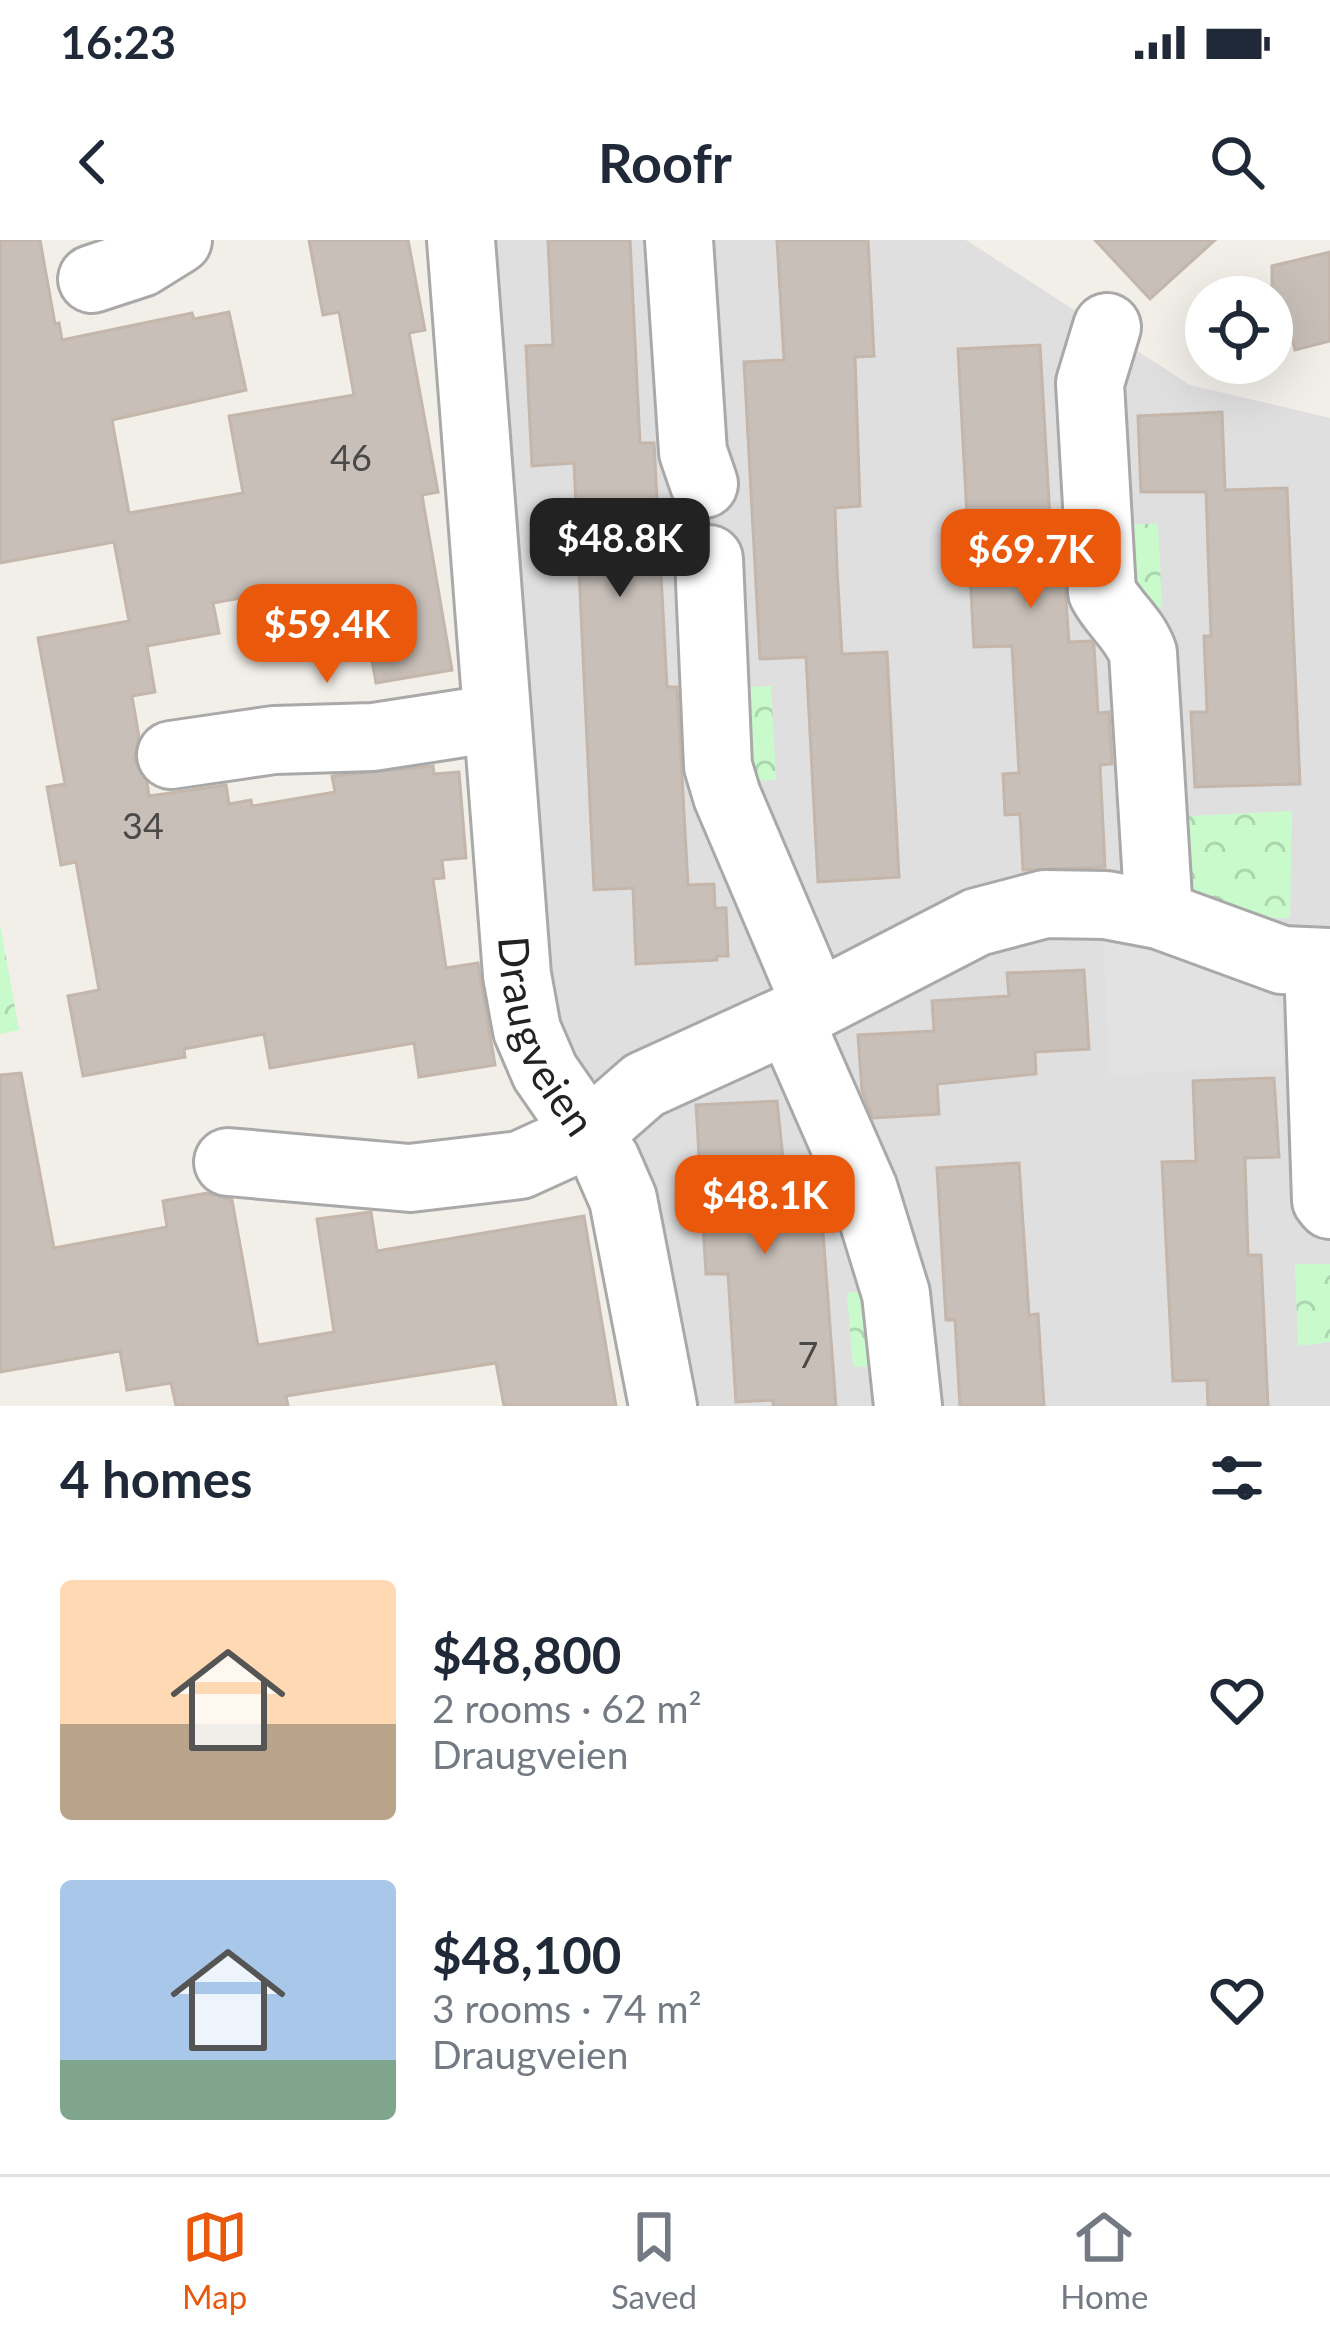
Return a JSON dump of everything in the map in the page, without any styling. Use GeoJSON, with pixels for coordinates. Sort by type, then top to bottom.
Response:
{"type":"FeatureCollection","features":[{"type":"Feature","properties":{"kind":"street"},"geometry":{"type":"LineString","coordinates":[[92,279],[141,263],[178,240]]}},
{"type":"Feature","properties":{"kind":"street","name":"Draugveien"},"geometry":{"type":"LineString","coordinates":[[461,240],[517,975],[527,1030],[545,1072],[606,1160],[623,1199],[663,1406]]}},
{"type":"Feature","properties":{"kind":"street"},"geometry":{"type":"LineString","coordinates":[[679,240],[693,452],[704,484]]}},
{"type":"Feature","properties":{"kind":"street"},"geometry":{"type":"LineString","coordinates":[[1107,327],[1090,383],[1102,592],[1110,608],[1135,633],[1143,653],[1159,915]]}},
{"type":"Feature","properties":{"kind":"street"},"geometry":{"type":"LineString","coordinates":[[709,559],[718,766],[865,1190],[896,1294],[908,1406]]}},
{"type":"Feature","properties":{"kind":"street"},"geometry":{"type":"LineString","coordinates":[[171,755],[274,740],[373,737],[496,718]]}},
{"type":"Feature","properties":{"kind":"street"},"geometry":{"type":"LineString","coordinates":[[228,1162],[410,1178],[520,1165],[588,1134],[644,1084],[802,1012],[977,922],[1046,904],[1106,905],[1159,915],[1282,961],[1324,962],[1326,1200],[1330,1205]]}},
{"type":"Feature","properties":{"kind":"shaded area"},"geometry":{"type":"Polygon","coordinates":[[[480,240],[966,240],[1185,384],[1330,418],[1330,1406],[692,1406],[639,1147],[546,1019],[480,240]]]}},
{"type":"Feature","properties":{"kind":"shaded area"},"geometry":{"type":"Polygon","coordinates":[[[1103,927],[1247,973],[1281,1006],[1283,1065],[1109,1075],[1103,927]]]}},
{"type":"Feature","properties":{"kind":"green space"},"geometry":{"type":"Polygon","coordinates":[[[1158,523],[1162,607],[1134,608],[1118,526],[1158,523]]]}},
{"type":"Feature","properties":{"kind":"green space"},"geometry":{"type":"Polygon","coordinates":[[[771,686],[776,780],[741,781],[728,688],[771,686]]]}},
{"type":"Feature","properties":{"kind":"green space"},"geometry":{"type":"Polygon","coordinates":[[[1292,811],[1290,918],[1233,918],[1189,895],[1188,816],[1292,811]]]}},
{"type":"Feature","properties":{"kind":"green space"},"geometry":{"type":"Polygon","coordinates":[[[0,924],[19,1030],[0,1034],[0,924]]]}},
{"type":"Feature","properties":{"kind":"green space"},"geometry":{"type":"Polygon","coordinates":[[[1295,1264],[1330,1264],[1330,1342],[1298,1346],[1295,1264]]]}},
{"type":"Feature","properties":{"kind":"green space"},"geometry":{"type":"Polygon","coordinates":[[[882,1290],[887,1366],[853,1367],[847,1293],[882,1290]]]}},
{"type":"Feature","properties":{"kind":"building"},"geometry":{"type":"Polygon","coordinates":[[[0,240],[40,240],[62,340],[192,313],[194,319],[229,312],[246,390],[112,420],[129,513],[243,493],[229,416],[354,395],[339,312],[323,315],[309,240],[408,240],[425,330],[409,333],[438,492],[422,495],[452,670],[376,683],[365,620],[319,628],[311,585],[213,603],[219,633],[147,646],[155,692],[132,696],[139,737],[134,759],[149,796],[226,785],[229,804],[251,800],[252,806],[335,792],[332,776],[433,766],[434,774],[459,772],[466,858],[442,860],[444,878],[433,879],[446,968],[478,963],[495,1065],[419,1077],[414,1043],[270,1068],[264,1034],[184,1049],[185,1057],[83,1076],[68,996],[99,990],[76,862],[61,865],[47,787],[65,784],[38,638],[129,621],[114,542],[0,563],[0,240]]]}},
{"type":"Feature","properties":{"kind":"building"},"geometry":{"type":"Polygon","coordinates":[[[548,240],[630,240],[640,443],[654,443],[667,687],[677,687],[688,885],[714,884],[715,908],[726,908],[728,956],[717,956],[717,960],[636,964],[633,888],[594,890],[574,463],[532,466],[526,346],[553,345],[548,240]]]}},
{"type":"Feature","properties":{"kind":"building"},"geometry":{"type":"Polygon","coordinates":[[[777,240],[868,240],[874,356],[855,357],[860,506],[835,508],[837,568],[842,654],[887,652],[899,877],[818,882],[806,657],[760,659],[744,362],[784,360],[777,240]]]}},
{"type":"Feature","properties":{"kind":"building"},"geometry":{"type":"Polygon","coordinates":[[[1095,240],[1215,240],[1150,299],[1095,240]]]}},
{"type":"Feature","properties":{"kind":"building"},"geometry":{"type":"Polygon","coordinates":[[[1330,252],[1330,341],[1295,350],[1293,276],[1272,276],[1272,266],[1330,252]]]}},
{"type":"Feature","properties":{"kind":"building"},"geometry":{"type":"Polygon","coordinates":[[[1040,345],[1050,519],[1060,518],[1069,642],[1091,641],[1094,645],[1098,713],[1109,712],[1112,764],[1100,765],[1105,867],[1023,870],[1020,814],[1005,815],[1003,774],[1019,773],[1012,646],[974,647],[958,349],[1040,345]]]}},
{"type":"Feature","properties":{"kind":"building"},"geometry":{"type":"Polygon","coordinates":[[[1222,412],[1225,490],[1287,488],[1300,784],[1195,787],[1191,712],[1207,712],[1204,636],[1211,636],[1206,492],[1141,492],[1138,416],[1222,412]]]}},
{"type":"Feature","properties":{"kind":"building"},"geometry":{"type":"Polygon","coordinates":[[[1084,970],[1089,1049],[1035,1052],[1036,1074],[937,1084],[939,1114],[873,1118],[862,1091],[858,1035],[934,1031],[932,1001],[1009,996],[1007,973],[1084,970]]]}},
{"type":"Feature","properties":{"kind":"building"},"geometry":{"type":"Polygon","coordinates":[[[21,1073],[54,1248],[167,1227],[163,1201],[207,1193],[232,1200],[258,1345],[334,1332],[317,1219],[371,1212],[377,1251],[584,1216],[616,1406],[504,1406],[496,1363],[286,1396],[288,1406],[176,1406],[171,1383],[127,1390],[120,1351],[0,1372],[0,1075],[21,1073]]]}},
{"type":"Feature","properties":{"kind":"building"},"geometry":{"type":"Polygon","coordinates":[[[1274,1078],[1279,1157],[1245,1158],[1248,1255],[1261,1255],[1268,1406],[1208,1406],[1207,1380],[1173,1381],[1162,1162],[1196,1161],[1193,1081],[1274,1078]]]}},
{"type":"Feature","properties":{"kind":"building"},"geometry":{"type":"Polygon","coordinates":[[[777,1101],[785,1178],[807,1176],[810,1220],[822,1219],[836,1406],[736,1402],[728,1274],[706,1274],[696,1105],[777,1101]]]}},
{"type":"Feature","properties":{"kind":"building"},"geometry":{"type":"Polygon","coordinates":[[[1019,1163],[1029,1315],[1038,1314],[1044,1406],[960,1406],[955,1320],[946,1320],[937,1168],[1019,1163]]]}}]}
